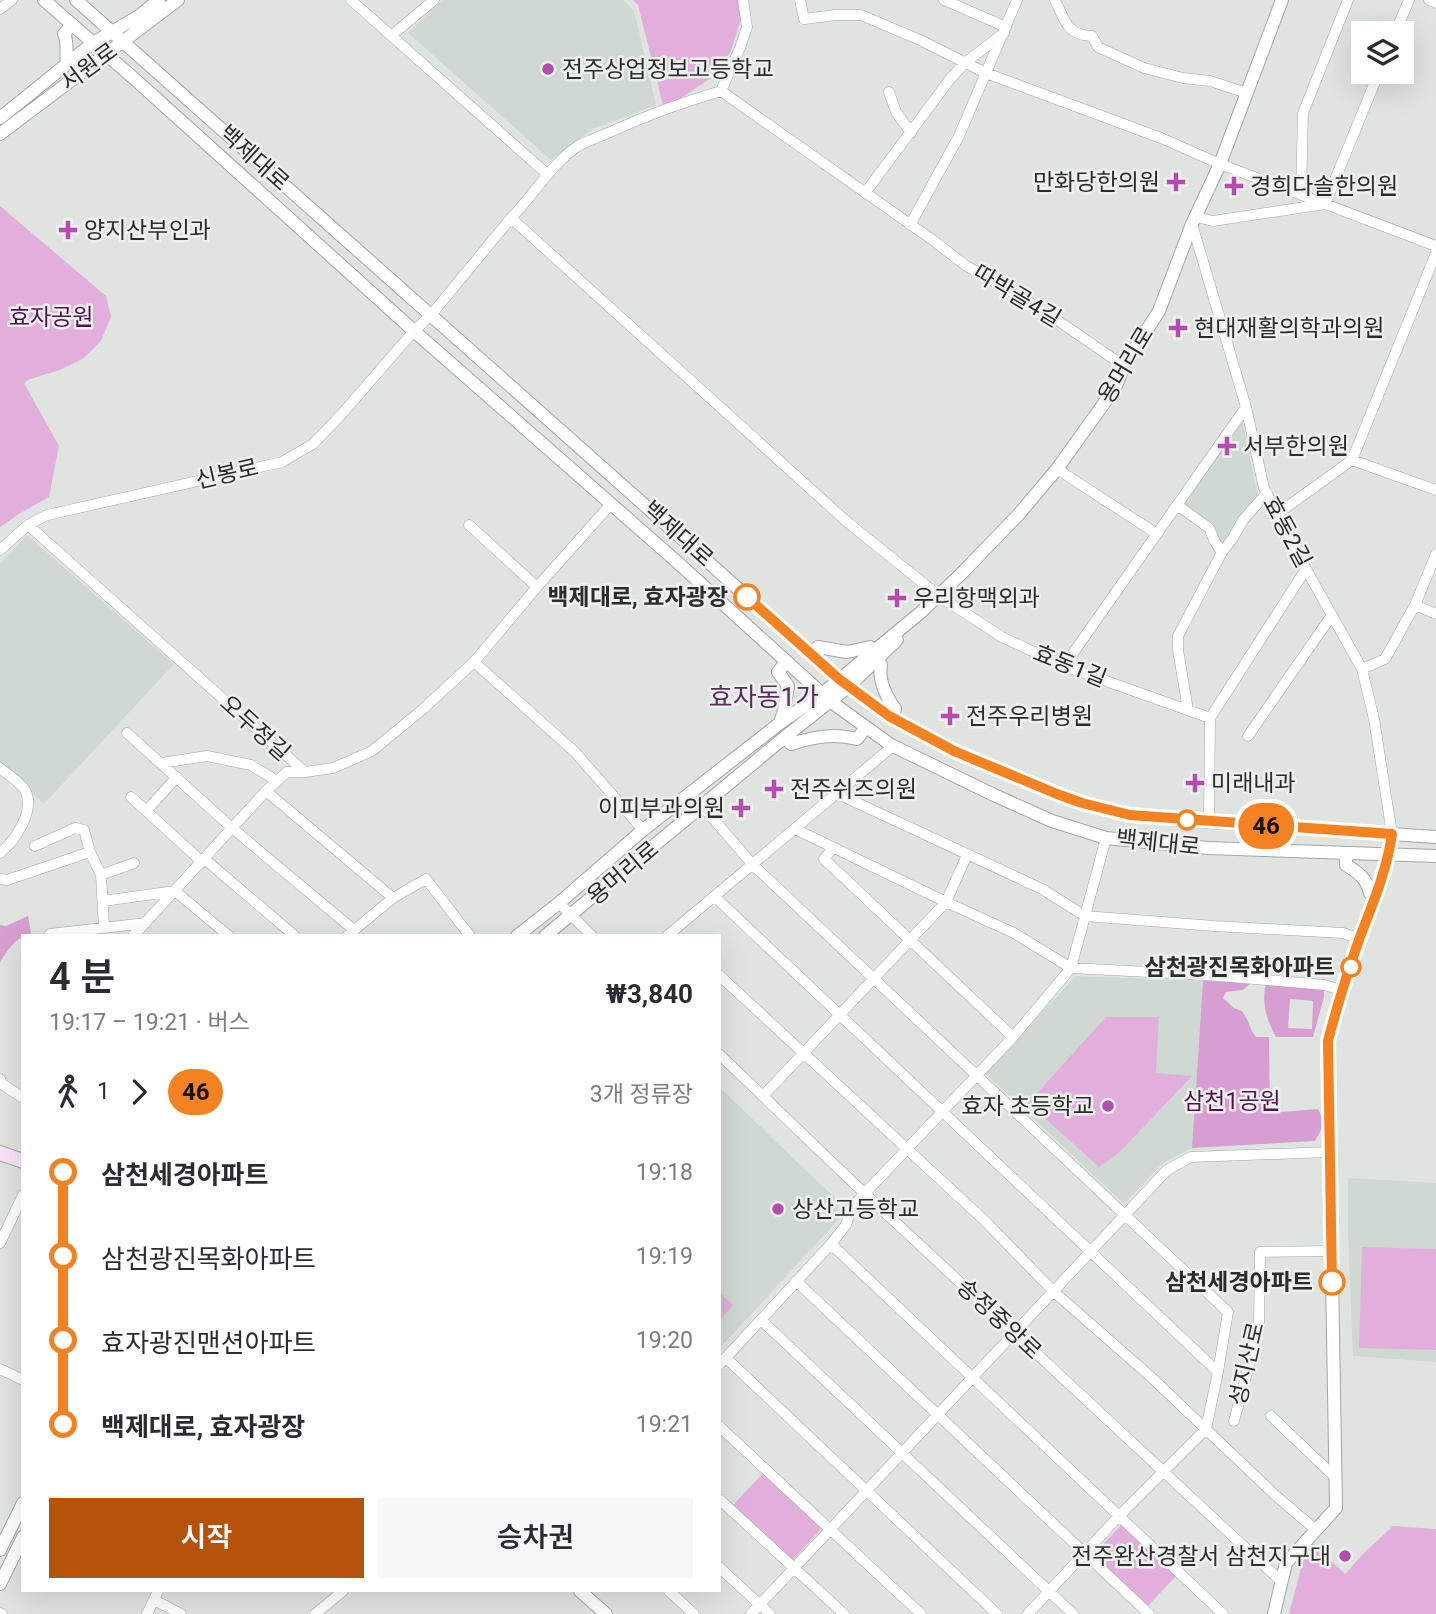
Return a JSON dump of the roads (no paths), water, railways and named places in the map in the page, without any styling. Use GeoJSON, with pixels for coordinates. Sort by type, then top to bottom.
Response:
{"type":"FeatureCollection","features":[{"type":"Feature","properties":{"kind":"main road"},"geometry":{"type":"LineString","coordinates":[[0,1153],[21,1160]]}},
{"type":"Feature","properties":{"kind":"street"},"geometry":{"type":"LineString","coordinates":[[0,9],[12,0]]}},
{"type":"Feature","properties":{"kind":"street","name":"백제대로"},"geometry":{"type":"LineString","coordinates":[[44,0],[786,662],[826,697],[894,746],[1052,821],[1106,838],[1208,848],[1436,856]]}},
{"type":"Feature","properties":{"kind":"street","name":"백제대로"},"geometry":{"type":"LineString","coordinates":[[75,0],[843,683],[889,716],[954,751],[1057,794],[1130,815],[1436,837]]}},
{"type":"Feature","properties":{"kind":"street","name":"서원로"},"geometry":{"type":"LineString","coordinates":[[0,118],[93,43],[139,16],[159,0]]}},
{"type":"Feature","properties":{"kind":"street","name":"서원로"},"geometry":{"type":"LineString","coordinates":[[0,134],[178,0]]}},
{"type":"Feature","properties":{"kind":"street"},"geometry":{"type":"LineString","coordinates":[[351,0],[547,174]]}},
{"type":"Feature","properties":{"kind":"street"},"geometry":{"type":"LineString","coordinates":[[391,35],[434,0]]}},
{"type":"Feature","properties":{"kind":"street"},"geometry":{"type":"LineString","coordinates":[[721,91],[747,27],[743,0]]}},
{"type":"Feature","properties":{"kind":"street"},"geometry":{"type":"LineString","coordinates":[[800,0],[804,19],[861,15],[920,40],[986,73],[1161,138],[1220,164],[1436,246]]}},
{"type":"Feature","properties":{"kind":"street"},"geometry":{"type":"LineString","coordinates":[[944,0],[1005,30]]}},
{"type":"Feature","properties":{"kind":"street"},"geometry":{"type":"LineString","coordinates":[[910,225],[959,136],[1017,0]]}},
{"type":"Feature","properties":{"kind":"street"},"geometry":{"type":"LineString","coordinates":[[1055,0],[1067,26],[1077,34],[1092,36],[1098,47],[1130,63],[1184,78],[1210,81],[1247,93]]}},
{"type":"Feature","properties":{"kind":"street","name":"용머리로"},"geometry":{"type":"LineString","coordinates":[[548,934],[703,807],[785,737],[826,697],[909,629],[920,613],[1018,514],[1057,469],[1115,387],[1124,366],[1158,311],[1220,164],[1282,0]]}},
{"type":"Feature","properties":{"kind":"street"},"geometry":{"type":"LineString","coordinates":[[1301,194],[1303,113],[1348,0]]}},
{"type":"Feature","properties":{"kind":"street"},"geometry":{"type":"LineString","coordinates":[[1400,21],[1409,0]]}},
{"type":"Feature","properties":{"kind":"street"},"geometry":{"type":"LineString","coordinates":[[1429,0],[1436,3]]}},
{"type":"Feature","properties":{"kind":"street"},"geometry":{"type":"LineString","coordinates":[[66,64],[68,42],[64,34],[72,24]]}},
{"type":"Feature","properties":{"kind":"street"},"geometry":{"type":"LineString","coordinates":[[864,193],[950,79],[1005,30]]}},
{"type":"Feature","properties":{"kind":"street"},"geometry":{"type":"LineString","coordinates":[[1325,204],[1374,84]]}},
{"type":"Feature","properties":{"kind":"street","name":"신봉로"},"geometry":{"type":"LineString","coordinates":[[0,550],[28,525],[47,515],[282,462],[313,444],[431,315],[547,174],[577,147],[626,125],[721,91]]}},
{"type":"Feature","properties":{"kind":"street","name":"따박골4길"},"geometry":{"type":"LineString","coordinates":[[721,91],[965,265],[1041,309],[1124,366]]}},
{"type":"Feature","properties":{"kind":"street"},"geometry":{"type":"LineString","coordinates":[[888,92],[896,112],[911,133]]}},
{"type":"Feature","properties":{"kind":"street"},"geometry":{"type":"LineString","coordinates":[[1194,221],[1325,204]]}},
{"type":"Feature","properties":{"kind":"street"},"geometry":{"type":"LineString","coordinates":[[511,218],[846,521],[939,596]]}},
{"type":"Feature","properties":{"kind":"street","name":"효동2길"},"geometry":{"type":"LineString","coordinates":[[1194,221],[1246,407],[1264,488],[1362,669],[1374,719],[1392,834]]}},
{"type":"Feature","properties":{"kind":"street"},"geometry":{"type":"LineString","coordinates":[[1278,514],[1352,460],[1436,253]]}},
{"type":"Feature","properties":{"kind":"street"},"geometry":{"type":"LineString","coordinates":[[1064,666],[1246,407]]}},
{"type":"Feature","properties":{"kind":"street"},"geometry":{"type":"LineString","coordinates":[[1352,460],[1436,490]]}},
{"type":"Feature","properties":{"kind":"street"},"geometry":{"type":"LineString","coordinates":[[1057,469],[1157,534]]}},
{"type":"Feature","properties":{"kind":"street"},"geometry":{"type":"LineString","coordinates":[[1188,710],[1178,650],[1180,630],[1222,552],[1243,520],[1267,493]]}},
{"type":"Feature","properties":{"kind":"street","name":"백제대로"},"geometry":{"type":"LineString","coordinates":[[305,772],[333,768],[372,751],[387,740],[474,662],[611,504]]}},
{"type":"Feature","properties":{"kind":"street"},"geometry":{"type":"LineString","coordinates":[[1177,505],[1209,528],[1222,552]]}},
{"type":"Feature","properties":{"kind":"street","name":"오두정길"},"geometry":{"type":"LineString","coordinates":[[28,525],[305,772]]}},
{"type":"Feature","properties":{"kind":"street"},"geometry":{"type":"LineString","coordinates":[[469,525],[537,587]]}},
{"type":"Feature","properties":{"kind":"street"},"geometry":{"type":"LineString","coordinates":[[1362,669],[1385,659],[1433,571],[1436,554]]}},
{"type":"Feature","properties":{"kind":"street"},"geometry":{"type":"LineString","coordinates":[[1209,822],[1210,718],[1306,569]]}},
{"type":"Feature","properties":{"kind":"street","name":"효동1길"},"geometry":{"type":"LineString","coordinates":[[939,596],[1002,637],[1064,666],[1210,718]]}},
{"type":"Feature","properties":{"kind":"street"},"geometry":{"type":"LineString","coordinates":[[1415,605],[1436,614]]}},
{"type":"Feature","properties":{"kind":"street"},"geometry":{"type":"LineString","coordinates":[[1248,736],[1332,615]]}},
{"type":"Feature","properties":{"kind":"street"},"geometry":{"type":"LineString","coordinates":[[811,653],[818,647],[847,652],[870,647],[881,665],[886,696],[895,709],[889,716]]}},
{"type":"Feature","properties":{"kind":"street","name":"용머리로"},"geometry":{"type":"LineString","coordinates":[[474,662],[575,752],[643,830]]}},
{"type":"Feature","properties":{"kind":"street"},"geometry":{"type":"LineString","coordinates":[[780,723],[788,686],[778,672],[786,662]]}},
{"type":"Feature","properties":{"kind":"street","name":"용머리로"},"geometry":{"type":"LineString","coordinates":[[519,934],[643,830],[780,723],[826,697]]}},
{"type":"Feature","properties":{"kind":"street"},"geometry":{"type":"LineString","coordinates":[[785,737],[790,744],[819,736],[846,736],[857,739],[866,727]]}},
{"type":"Feature","properties":{"kind":"street"},"geometry":{"type":"LineString","coordinates":[[127,733],[351,933],[393,898],[426,878],[468,934]]}},
{"type":"Feature","properties":{"kind":"street"},"geometry":{"type":"LineString","coordinates":[[673,934],[894,746]]}},
{"type":"Feature","properties":{"kind":"street"},"geometry":{"type":"LineString","coordinates":[[161,763],[207,756],[251,765],[277,780]]}},
{"type":"Feature","properties":{"kind":"street"},"geometry":{"type":"LineString","coordinates":[[0,768],[25,789],[28,807],[23,823],[9,846],[0,853]]}},
{"type":"Feature","properties":{"kind":"street","name":"오두정길"},"geometry":{"type":"LineString","coordinates":[[305,772],[287,772],[266,791],[393,898]]}},
{"type":"Feature","properties":{"kind":"street"},"geometry":{"type":"LineString","coordinates":[[146,811],[177,777]]}},
{"type":"Feature","properties":{"kind":"street"},"geometry":{"type":"LineString","coordinates":[[135,934],[266,791]]}},
{"type":"Feature","properties":{"kind":"street"},"geometry":{"type":"LineString","coordinates":[[838,793],[1042,889],[1085,916],[1343,933],[1360,939]]}},
{"type":"Feature","properties":{"kind":"street"},"geometry":{"type":"LineString","coordinates":[[131,796],[201,861],[208,862],[293,934]]}},
{"type":"Feature","properties":{"kind":"street"},"geometry":{"type":"LineString","coordinates":[[703,807],[752,865],[1228,1312],[1206,1429],[1119,1516],[1028,1614]]}},
{"type":"Feature","properties":{"kind":"street"},"geometry":{"type":"LineString","coordinates":[[36,846],[75,828],[84,830],[90,852],[101,875],[104,927]]}},
{"type":"Feature","properties":{"kind":"street"},"geometry":{"type":"LineString","coordinates":[[795,829],[1014,933],[1071,968],[1207,975],[1325,985],[1343,990]]}},
{"type":"Feature","properties":{"kind":"street"},"geometry":{"type":"LineString","coordinates":[[1274,1614],[1286,1563],[1336,1508],[1328,1041],[1360,939],[1377,895],[1392,834]]}},
{"type":"Feature","properties":{"kind":"street"},"geometry":{"type":"LineString","coordinates":[[0,838],[9,846]]}},
{"type":"Feature","properties":{"kind":"street"},"geometry":{"type":"LineString","coordinates":[[997,1614],[867,1490],[723,1362],[831,1244],[846,1225],[850,1209],[1013,1037],[1071,968],[1106,838]]}},
{"type":"Feature","properties":{"kind":"street"},"geometry":{"type":"LineString","coordinates":[[833,848],[824,859],[1013,1037]]}},
{"type":"Feature","properties":{"kind":"street"},"geometry":{"type":"LineString","coordinates":[[0,879],[7,880],[90,852]]}},
{"type":"Feature","properties":{"kind":"street"},"geometry":{"type":"LineString","coordinates":[[1346,852],[1346,865],[1358,873],[1368,885],[1370,893],[1377,895]]}},
{"type":"Feature","properties":{"kind":"street"},"geometry":{"type":"LineString","coordinates":[[763,1096],[946,902],[967,855]]}},
{"type":"Feature","properties":{"kind":"street"},"geometry":{"type":"LineString","coordinates":[[101,875],[134,863]]}},
{"type":"Feature","properties":{"kind":"street"},"geometry":{"type":"LineString","coordinates":[[103,901],[175,891],[227,934]]}},
{"type":"Feature","properties":{"kind":"street"},"geometry":{"type":"LineString","coordinates":[[715,897],[1218,1372]]}},
{"type":"Feature","properties":{"kind":"street"},"geometry":{"type":"LineString","coordinates":[[559,902],[590,934]]}},
{"type":"Feature","properties":{"kind":"street"},"geometry":{"type":"LineString","coordinates":[[50,934],[146,923]]}},
{"type":"Feature","properties":{"kind":"street"},"geometry":{"type":"LineString","coordinates":[[721,977],[984,1220],[1053,1291],[1150,1376],[1275,1495],[1316,1530]]}},
{"type":"Feature","properties":{"kind":"street","name":"송정중앙로"},"geometry":{"type":"LineString","coordinates":[[721,1056],[864,1194],[1282,1582]]}},
{"type":"Feature","properties":{"kind":"street"},"geometry":{"type":"LineString","coordinates":[[0,1079],[2,1084],[21,1097]]}},
{"type":"Feature","properties":{"kind":"street"},"geometry":{"type":"LineString","coordinates":[[751,1614],[1167,1170],[1191,1157],[1330,1152]]}},
{"type":"Feature","properties":{"kind":"street"},"geometry":{"type":"LineString","coordinates":[[0,1243],[21,1199]]}},
{"type":"Feature","properties":{"kind":"street"},"geometry":{"type":"LineString","coordinates":[[831,1244],[1223,1614]]}},
{"type":"Feature","properties":{"kind":"street","name":"성지산로"},"geometry":{"type":"LineString","coordinates":[[1234,1421],[1259,1327],[1260,1252],[1332,1251]]}},
{"type":"Feature","properties":{"kind":"street"},"geometry":{"type":"LineString","coordinates":[[796,1281],[1149,1614]]}},
{"type":"Feature","properties":{"kind":"street"},"geometry":{"type":"LineString","coordinates":[[761,1320],[1073,1614]]}},
{"type":"Feature","properties":{"kind":"street"},"geometry":{"type":"LineString","coordinates":[[0,1368],[21,1379]]}},
{"type":"Feature","properties":{"kind":"street","name":"성지산로"},"geometry":{"type":"LineString","coordinates":[[1271,1416],[1336,1478]]}},
{"type":"Feature","properties":{"kind":"street"},"geometry":{"type":"LineString","coordinates":[[721,1428],[921,1614]]}},
{"type":"Feature","properties":{"kind":"street"},"geometry":{"type":"LineString","coordinates":[[721,1501],[844,1614]]}},
{"type":"Feature","properties":{"kind":"street"},"geometry":{"type":"LineString","coordinates":[[0,1550],[21,1507]]}},
{"type":"Feature","properties":{"kind":"street"},"geometry":{"type":"LineString","coordinates":[[0,1584],[21,1541]]}},
{"type":"Feature","properties":{"kind":"street"},"geometry":{"type":"LineString","coordinates":[[721,1569],[770,1614]]}},
{"type":"Feature","properties":{"kind":"street"},"geometry":{"type":"LineString","coordinates":[[315,1614],[342,1592]]}},
{"type":"Feature","properties":{"kind":"street"},"geometry":{"type":"LineString","coordinates":[[581,1592],[606,1614]]}},
{"type":"Feature","properties":{"kind":"street"},"geometry":{"type":"LineString","coordinates":[[670,1592],[694,1614]]}},
{"type":"Feature","properties":{"kind":"street"},"geometry":{"type":"LineString","coordinates":[[147,1614],[156,1595],[181,1614]]}},
{"type":"Feature","properties":{"kind":"place","name":"전주상업정보고등학교"},"geometry":{"type":"Point","coordinates":[548,69]}},
{"type":"Feature","properties":{"kind":"place","name":"만화당한의원"},"geometry":{"type":"Point","coordinates":[1176,182]}},
{"type":"Feature","properties":{"kind":"place","name":"경희다솔한의원"},"geometry":{"type":"Point","coordinates":[1234,186]}},
{"type":"Feature","properties":{"kind":"place","name":"양지산부인과"},"geometry":{"type":"Point","coordinates":[68,230]}},
{"type":"Feature","properties":{"kind":"place","name":"현대재활의학과의원"},"geometry":{"type":"Point","coordinates":[1178,328]}},
{"type":"Feature","properties":{"kind":"place","name":"서부한의원"},"geometry":{"type":"Point","coordinates":[1227,446]}},
{"type":"Feature","properties":{"kind":"place","name":"백제대로, 효자광장"},"geometry":{"type":"Point","coordinates":[747,597]}},
{"type":"Feature","properties":{"kind":"place","name":"우리항맥외과"},"geometry":{"type":"Point","coordinates":[897,598]}},
{"type":"Feature","properties":{"kind":"place","name":"전주우리병원"},"geometry":{"type":"Point","coordinates":[950,716]}},
{"type":"Feature","properties":{"kind":"place","name":"미래내과"},"geometry":{"type":"Point","coordinates":[1195,783]}},
{"type":"Feature","properties":{"kind":"place","name":"전주쉬즈의원"},"geometry":{"type":"Point","coordinates":[774,789]}},
{"type":"Feature","properties":{"kind":"place","name":"이피부과의원"},"geometry":{"type":"Point","coordinates":[741,808]}},
{"type":"Feature","properties":{"kind":"place","name":"삼천광진목화아파트"},"geometry":{"type":"Point","coordinates":[1351,967]}},
{"type":"Feature","properties":{"kind":"place","name":"효자 초등학교"},"geometry":{"type":"Point","coordinates":[1108,1106]}},
{"type":"Feature","properties":{"kind":"place","name":"상산고등학교"},"geometry":{"type":"Point","coordinates":[778,1209]}},
{"type":"Feature","properties":{"kind":"place","name":"삼천세경아파트"},"geometry":{"type":"Point","coordinates":[1332,1282]}},
{"type":"Feature","properties":{"kind":"place","name":"전주완산경찰서 삼천지구대"},"geometry":{"type":"Point","coordinates":[1345,1556]}},
{"type":"Feature","properties":{"kind":"district","name":"효자동1가"},"geometry":{"type":"Point","coordinates":[764,697]}},
{"type":"Feature","properties":{"kind":"park label","name":"효자공원"},"geometry":{"type":"Point","coordinates":[51,317]}},
{"type":"Feature","properties":{"kind":"park label","name":"삼천1공원"},"geometry":{"type":"Point","coordinates":[1232,1101]}}]}
